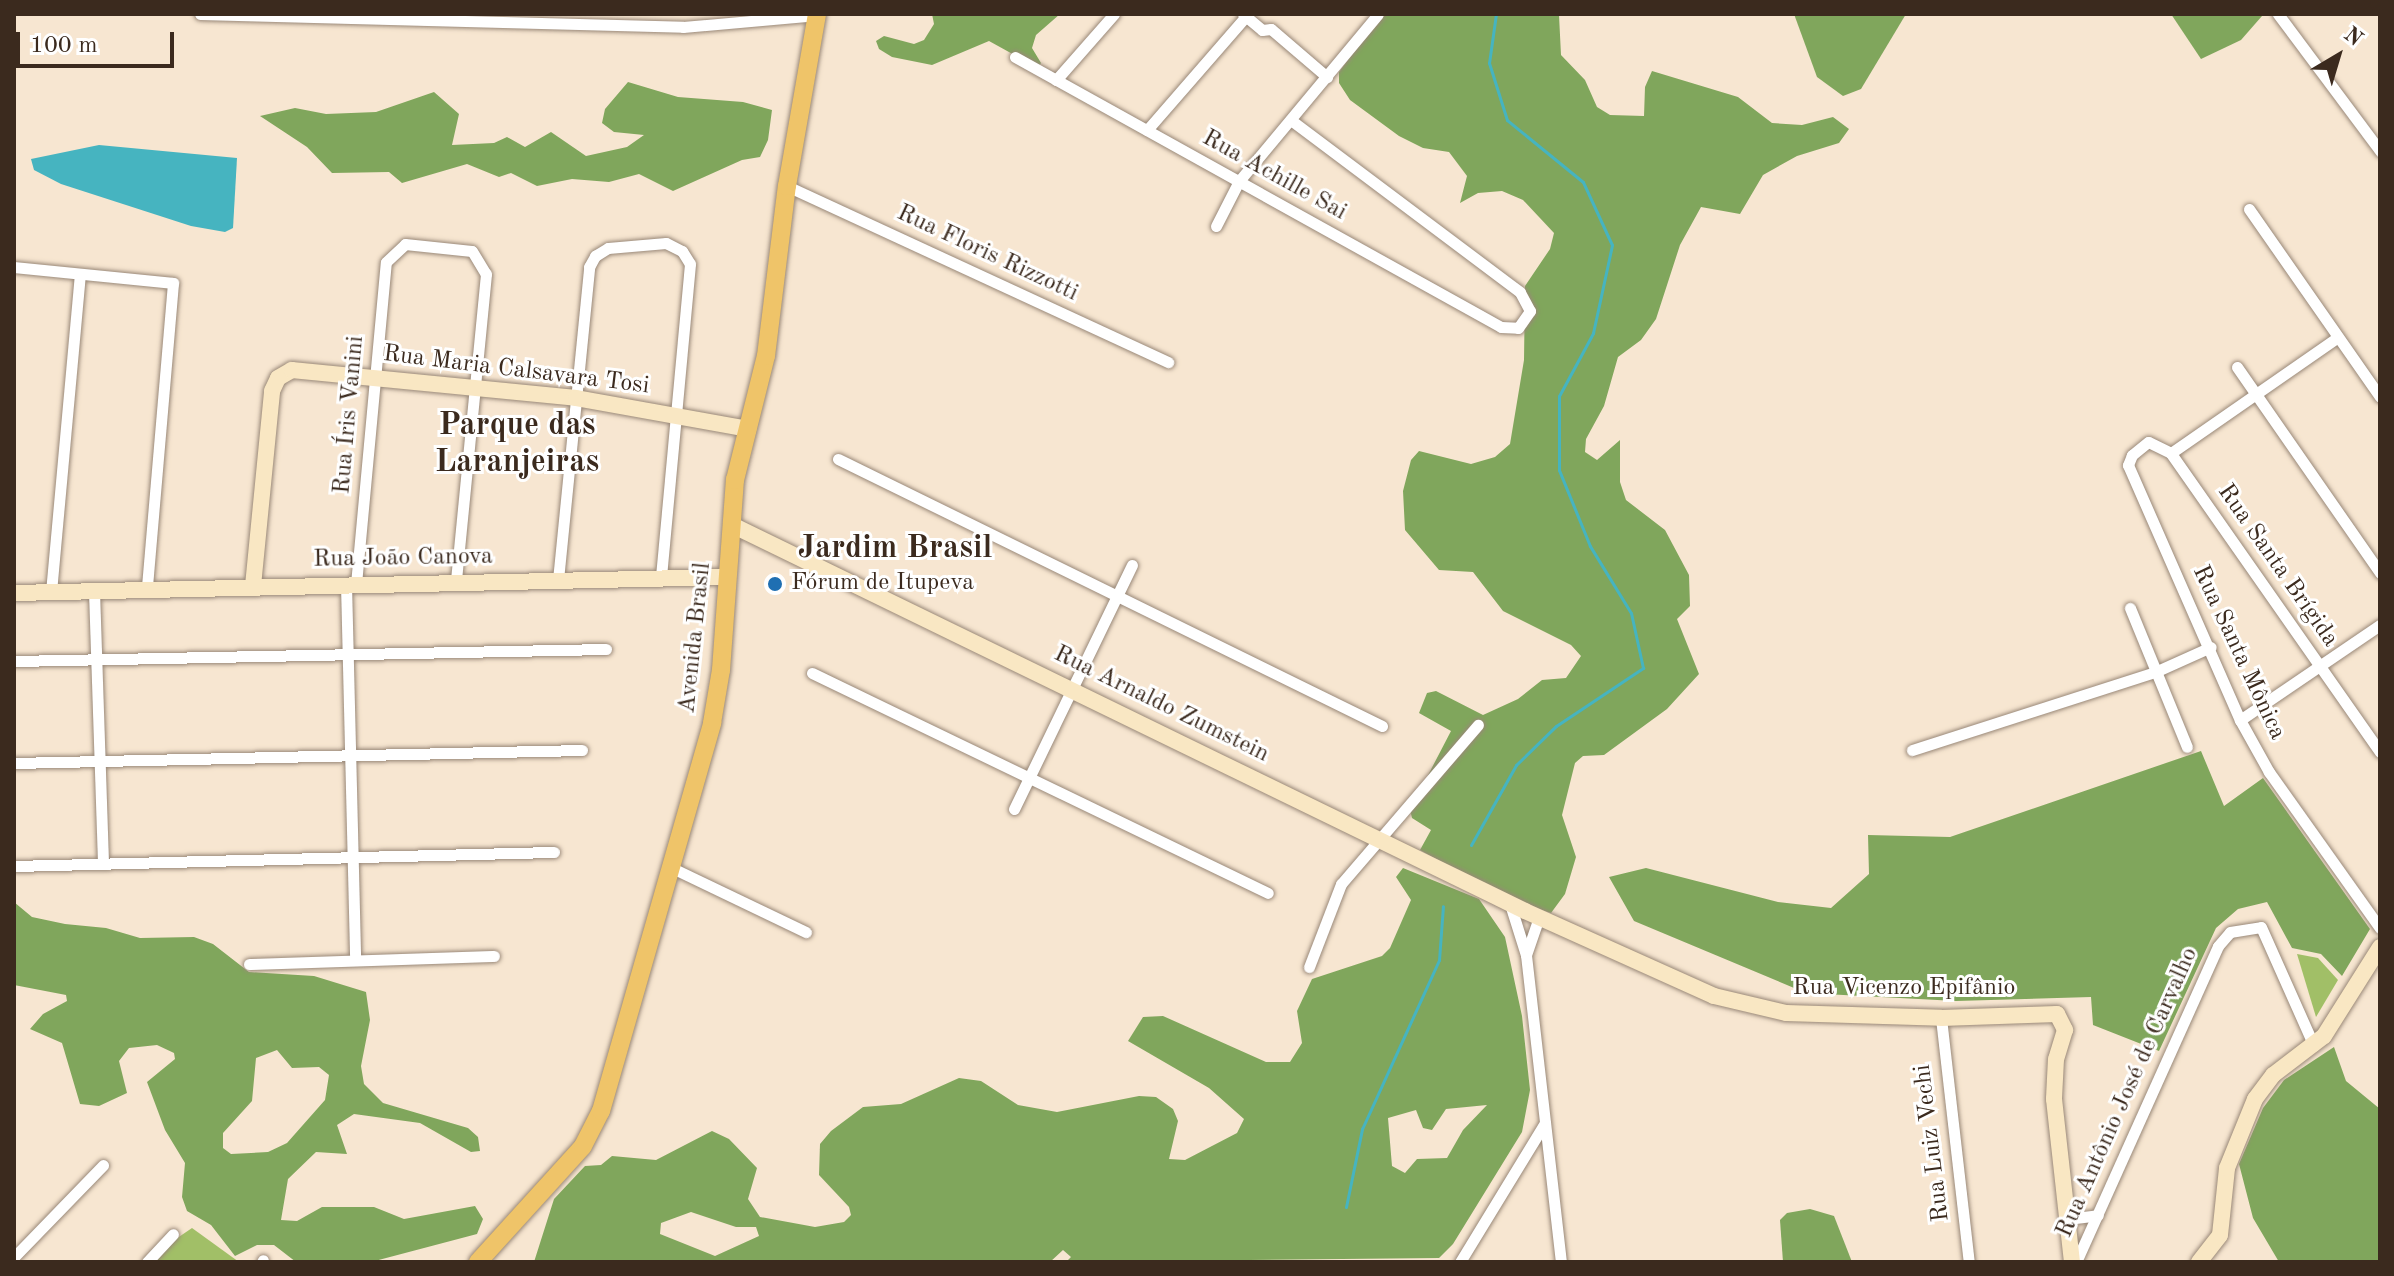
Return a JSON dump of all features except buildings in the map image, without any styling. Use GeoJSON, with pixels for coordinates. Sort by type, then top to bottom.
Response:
{"type":"FeatureCollection","features":[{"type":"Feature","properties":{"kind":"main road","name":"Avenida Brasil"},"geometry":{"type":"LineString","coordinates":[[478,1262],[583,1146],[601,1111],[668,866],[712,723],[735,480],[766,356],[787,186],[817,14]]}},
{"type":"Feature","properties":{"kind":"street"},"geometry":{"type":"LineString","coordinates":[[203,14],[682,20],[817,14]]}},
{"type":"Feature","properties":{"kind":"street"},"geometry":{"type":"LineString","coordinates":[[1056,80],[1114,14]]}},
{"type":"Feature","properties":{"kind":"street"},"geometry":{"type":"LineString","coordinates":[[1216,226],[1239,181],[1378,14]]}},
{"type":"Feature","properties":{"kind":"street"},"geometry":{"type":"LineString","coordinates":[[2278,14],[2380,151]]}},
{"type":"Feature","properties":{"kind":"street"},"geometry":{"type":"LineString","coordinates":[[1147,130],[1244,15],[1262,30],[1271,29],[1327,77]]}},
{"type":"Feature","properties":{"kind":"street","name":"Rua Achille Sai"},"geometry":{"type":"LineString","coordinates":[[1015,57],[1512,331],[1530,311],[1520,292],[1291,120]]}},
{"type":"Feature","properties":{"kind":"street","name":"Rua Floris Rizzotti"},"geometry":{"type":"LineString","coordinates":[[787,186],[1168,362]]}},
{"type":"Feature","properties":{"kind":"street"},"geometry":{"type":"LineString","coordinates":[[2249,209],[2380,397]]}},
{"type":"Feature","properties":{"kind":"street"},"geometry":{"type":"LineString","coordinates":[[558,580],[576,398],[595,256],[608,248],[666,243],[682,251],[690,264],[661,578]]}},
{"type":"Feature","properties":{"kind":"street","name":"Rua Íris Vanini"},"geometry":{"type":"LineString","coordinates":[[355,957],[348,651],[351,584],[386,262],[393,251],[405,244],[472,251],[482,260],[486,274],[475,388]]}},
{"type":"Feature","properties":{"kind":"street"},"geometry":{"type":"LineString","coordinates":[[14,267],[173,283],[147,589]]}},
{"type":"Feature","properties":{"kind":"street"},"geometry":{"type":"LineString","coordinates":[[51,592],[80,274]]}},
{"type":"Feature","properties":{"kind":"street"},"geometry":{"type":"LineString","coordinates":[[2171,453],[2338,337]]}},
{"type":"Feature","properties":{"kind":"street"},"geometry":{"type":"LineString","coordinates":[[2237,367],[2380,573]]}},
{"type":"Feature","properties":{"kind":"street","name":"Rua Maria Calsavara Tosi"},"geometry":{"type":"LineString","coordinates":[[253,586],[272,391],[278,378],[292,370],[576,398],[748,429]]}},
{"type":"Feature","properties":{"kind":"street"},"geometry":{"type":"LineString","coordinates":[[456,582],[475,388]]}},
{"type":"Feature","properties":{"kind":"street","name":"Rua Santa Mônica"},"geometry":{"type":"LineString","coordinates":[[2171,453],[2148,442],[2132,455],[2128,465],[2211,647],[2240,720],[2269,772],[2380,928]]}},
{"type":"Feature","properties":{"kind":"street","name":"Rua Santa Brígida"},"geometry":{"type":"LineString","coordinates":[[2171,453],[2380,752]]}},
{"type":"Feature","properties":{"kind":"street"},"geometry":{"type":"LineString","coordinates":[[838,459],[1382,726]]}},
{"type":"Feature","properties":{"kind":"street","name":"Rua Arnaldo Zumstein"},"geometry":{"type":"LineString","coordinates":[[732,525],[1381,837],[1510,904],[1569,929]]}},
{"type":"Feature","properties":{"kind":"street"},"geometry":{"type":"LineString","coordinates":[[1014,809],[1132,565]]}},
{"type":"Feature","properties":{"kind":"street","name":"Rua João Canova"},"geometry":{"type":"LineString","coordinates":[[14,593],[728,577]]}},
{"type":"Feature","properties":{"kind":"street"},"geometry":{"type":"LineString","coordinates":[[94,591],[103,861]]}},
{"type":"Feature","properties":{"kind":"street"},"geometry":{"type":"LineString","coordinates":[[2130,608],[2187,747]]}},
{"type":"Feature","properties":{"kind":"street"},"geometry":{"type":"LineString","coordinates":[[2240,720],[2380,625]]}},
{"type":"Feature","properties":{"kind":"street"},"geometry":{"type":"LineString","coordinates":[[1912,750],[2156,672],[2211,647]]}},
{"type":"Feature","properties":{"kind":"street"},"geometry":{"type":"LineString","coordinates":[[14,661],[348,651],[606,649]]}},
{"type":"Feature","properties":{"kind":"street"},"geometry":{"type":"LineString","coordinates":[[812,673],[1268,893]]}},
{"type":"Feature","properties":{"kind":"street"},"geometry":{"type":"LineString","coordinates":[[1309,967],[1341,884],[1478,725]]}},
{"type":"Feature","properties":{"kind":"street"},"geometry":{"type":"LineString","coordinates":[[14,763],[582,750]]}},
{"type":"Feature","properties":{"kind":"street"},"geometry":{"type":"LineString","coordinates":[[14,866],[103,861],[554,852]]}},
{"type":"Feature","properties":{"kind":"street"},"geometry":{"type":"LineString","coordinates":[[668,866],[806,932]]}},
{"type":"Feature","properties":{"kind":"street"},"geometry":{"type":"LineString","coordinates":[[1510,904],[1526,955],[1561,1262]]}},
{"type":"Feature","properties":{"kind":"street"},"geometry":{"type":"LineString","coordinates":[[1526,955],[1539,917]]}},
{"type":"Feature","properties":{"kind":"street","name":"Rua Antônio José de Carvalho"},"geometry":{"type":"LineString","coordinates":[[2074,1262],[2218,946],[2230,932],[2261,927],[2314,1046]]}},
{"type":"Feature","properties":{"kind":"street","name":"Rua Vicenzo Epifânio"},"geometry":{"type":"LineString","coordinates":[[1569,929],[1682,982],[1747,1006],[1786,1013],[1941,1018],[2051,1012],[2061,1017],[2065,1030],[2056,1059],[2054,1099],[2067,1219]]}},
{"type":"Feature","properties":{"kind":"street"},"geometry":{"type":"LineString","coordinates":[[2199,1262],[2220,1235],[2227,1168],[2255,1099],[2273,1075],[2314,1046],[2380,947]]}},
{"type":"Feature","properties":{"kind":"street"},"geometry":{"type":"LineString","coordinates":[[249,964],[355,957],[494,956]]}},
{"type":"Feature","properties":{"kind":"street","name":"Rua Luiz Vechi"},"geometry":{"type":"LineString","coordinates":[[1941,1018],[1969,1262]]}},
{"type":"Feature","properties":{"kind":"street"},"geometry":{"type":"LineString","coordinates":[[1460,1262],[1545,1123]]}},
{"type":"Feature","properties":{"kind":"street"},"geometry":{"type":"LineString","coordinates":[[14,1257],[103,1165]]}},
{"type":"Feature","properties":{"kind":"street"},"geometry":{"type":"LineString","coordinates":[[2074,1262],[2067,1219],[2098,1215]]}},
{"type":"Feature","properties":{"kind":"street"},"geometry":{"type":"LineString","coordinates":[[147,1262],[173,1234]]}},
{"type":"Feature","properties":{"kind":"green space"},"geometry":{"type":"Polygon","coordinates":[[[932,14],[1060,14],[1036,35],[1032,48],[1041,63],[1038,68],[989,41],[932,65],[892,57],[879,49],[876,41],[884,36],[914,44],[924,40],[934,24],[932,14]]]}},
{"type":"Feature","properties":{"kind":"green space"},"geometry":{"type":"Polygon","coordinates":[[[1382,14],[1559,15],[1561,55],[1585,80],[1597,107],[1610,115],[1644,116],[1645,87],[1652,71],[1738,97],[1772,123],[1802,125],[1833,117],[1849,129],[1839,143],[1797,156],[1763,175],[1740,214],[1701,207],[1680,245],[1656,319],[1641,340],[1618,357],[1604,406],[1586,439],[1585,452],[1597,460],[1620,440],[1620,482],[1626,500],[1665,530],[1689,575],[1690,606],[1677,619],[1699,674],[1667,709],[1604,755],[1583,756],[1575,763],[1562,815],[1576,857],[1565,894],[1551,913],[1507,899],[1420,850],[1431,830],[1412,818],[1410,810],[1451,731],[1419,713],[1427,693],[1436,691],[1483,715],[1518,699],[1542,680],[1566,678],[1581,656],[1571,645],[1503,611],[1473,572],[1439,570],[1405,530],[1403,491],[1411,460],[1419,451],[1471,464],[1495,457],[1510,444],[1524,360],[1525,286],[1550,249],[1554,233],[1523,200],[1502,191],[1478,193],[1460,203],[1467,176],[1449,152],[1423,148],[1399,136],[1350,100],[1339,83],[1339,72],[1382,14]]]}},
{"type":"Feature","properties":{"kind":"green space"},"geometry":{"type":"Polygon","coordinates":[[[1794,14],[1906,14],[1861,89],[1843,96],[1817,77],[1794,14]]]}},
{"type":"Feature","properties":{"kind":"green space"},"geometry":{"type":"Polygon","coordinates":[[[2171,14],[2262,16],[2241,40],[2201,59],[2171,14]]]}},
{"type":"Feature","properties":{"kind":"green space"},"geometry":{"type":"Polygon","coordinates":[[[628,82],[678,97],[743,102],[772,110],[768,140],[760,157],[742,160],[673,191],[639,174],[609,182],[572,179],[537,186],[511,173],[499,177],[467,164],[402,183],[389,172],[332,173],[307,147],[260,116],[295,108],[326,114],[376,112],[434,92],[459,114],[452,145],[494,143],[507,137],[525,147],[551,132],[586,156],[627,147],[644,135],[614,132],[602,123],[605,109],[628,82]]]}},
{"type":"Feature","properties":{"kind":"green space"},"geometry":{"type":"Polygon","coordinates":[[[2201,751],[2224,806],[2263,778],[2370,929],[2342,976],[2321,954],[2292,948],[2267,902],[2238,909],[2216,928],[2159,1051],[2093,1025],[2091,997],[1956,1001],[1806,993],[1634,921],[1609,877],[1646,868],[1778,902],[1831,908],[1869,874],[1868,835],[1950,837],[2201,751]]]}},
{"type":"Feature","properties":{"kind":"green space"},"geometry":{"type":"Polygon","coordinates":[[[1403,868],[1479,899],[1505,937],[1522,1016],[1530,1090],[1522,1132],[1453,1244],[1439,1258],[1066,1262],[1071,1257],[1063,1250],[1050,1262],[534,1262],[554,1199],[585,1166],[601,1165],[612,1156],[656,1160],[712,1131],[729,1139],[757,1168],[748,1199],[760,1217],[815,1227],[844,1222],[851,1215],[849,1207],[819,1175],[820,1144],[831,1131],[863,1107],[901,1104],[959,1078],[981,1081],[1018,1105],[1057,1112],[1139,1096],[1156,1097],[1173,1109],[1178,1121],[1169,1159],[1185,1160],[1237,1133],[1244,1119],[1209,1088],[1128,1041],[1143,1017],[1163,1016],[1266,1062],[1290,1062],[1302,1043],[1297,1011],[1312,979],[1382,956],[1390,948],[1411,900],[1396,877],[1403,868]],[[1487,1105],[1446,1109],[1432,1130],[1423,1128],[1416,1110],[1388,1118],[1392,1166],[1405,1173],[1417,1159],[1447,1158],[1463,1130],[1487,1105]],[[691,1212],[661,1223],[660,1234],[715,1256],[759,1236],[756,1227],[736,1227],[691,1212]]]}},
{"type":"Feature","properties":{"kind":"green space"},"geometry":{"type":"Polygon","coordinates":[[[14,902],[32,917],[65,924],[106,928],[140,938],[194,937],[213,944],[249,972],[314,976],[366,992],[370,1020],[361,1066],[364,1084],[383,1103],[468,1128],[478,1137],[480,1151],[471,1152],[420,1123],[354,1114],[337,1125],[347,1154],[316,1152],[288,1179],[281,1220],[297,1221],[322,1207],[374,1207],[404,1219],[475,1206],[483,1219],[477,1234],[371,1262],[296,1262],[274,1245],[257,1245],[235,1256],[211,1225],[187,1211],[182,1197],[185,1163],[165,1130],[147,1082],[175,1059],[174,1053],[157,1045],[129,1048],[119,1061],[127,1093],[99,1106],[80,1104],[62,1043],[30,1029],[43,1014],[67,1001],[66,995],[14,985],[14,902]],[[277,1050],[256,1058],[252,1101],[223,1133],[223,1148],[231,1154],[268,1152],[287,1143],[325,1100],[329,1075],[319,1067],[292,1068],[277,1050]]]}},
{"type":"Feature","properties":{"kind":"green space"},"geometry":{"type":"Polygon","coordinates":[[[2297,954],[2318,958],[2338,980],[2316,1017],[2297,954]]]}},
{"type":"Feature","properties":{"kind":"green space"},"geometry":{"type":"Polygon","coordinates":[[[2334,1047],[2346,1081],[2380,1109],[2380,1262],[2279,1262],[2253,1218],[2239,1164],[2263,1108],[2284,1080],[2334,1047]]]}},
{"type":"Feature","properties":{"kind":"green space"},"geometry":{"type":"Polygon","coordinates":[[[1810,1209],[1834,1216],[1852,1262],[1783,1262],[1780,1220],[1787,1213],[1810,1209]]]}},
{"type":"Feature","properties":{"kind":"green space"},"geometry":{"type":"Polygon","coordinates":[[[192,1228],[239,1262],[156,1262],[170,1243],[192,1228]]]}},
{"type":"Feature","properties":{"kind":"water"},"geometry":{"type":"Polygon","coordinates":[[[99,145],[237,158],[233,228],[225,232],[191,226],[61,184],[34,170],[31,159],[99,145]]]}},
{"type":"Feature","properties":{"kind":"waterway"},"geometry":{"type":"LineString","coordinates":[[1471,845],[1516,765],[1556,726],[1643,668],[1631,613],[1590,546],[1559,470],[1559,396],[1593,333],[1612,245],[1583,182],[1507,120],[1489,63],[1496,14]]}},
{"type":"Feature","properties":{"kind":"waterway"},"geometry":{"type":"LineString","coordinates":[[1346,1207],[1362,1129],[1439,960],[1443,906]]}},
{"type":"Feature","properties":{"kind":"place","name":"Fórum de Itupeva"},"geometry":{"type":"Point","coordinates":[775,584]}},
{"type":"Feature","properties":{"kind":"district","name":"Parque das Laranjeiras"},"geometry":{"type":"Point","coordinates":[517,446]}},
{"type":"Feature","properties":{"kind":"district","name":"Jardim Brasil"},"geometry":{"type":"Point","coordinates":[895,549]}}]}
